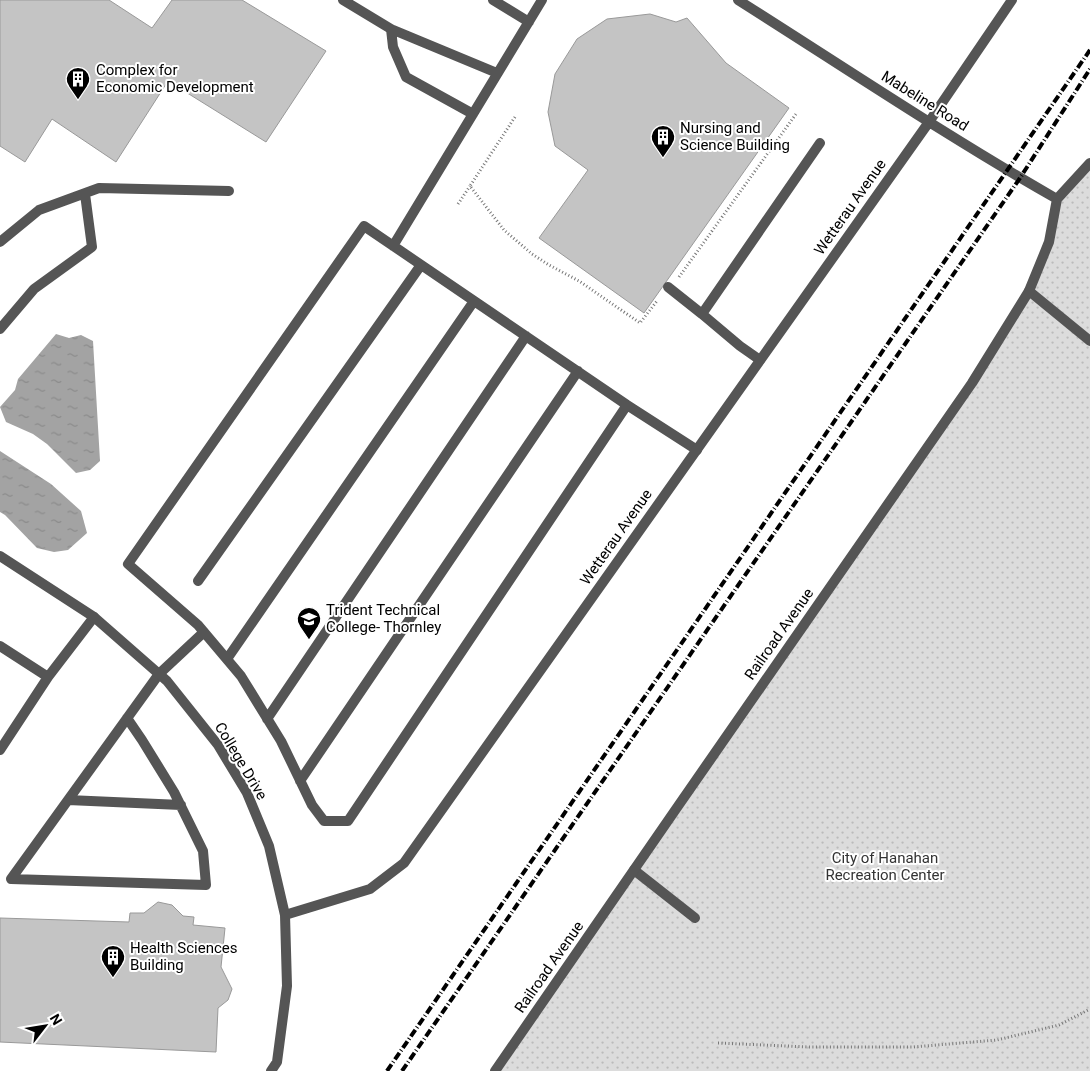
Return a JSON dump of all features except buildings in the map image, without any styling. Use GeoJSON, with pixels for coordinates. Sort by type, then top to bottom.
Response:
{"type":"FeatureCollection","features":[{"type":"Feature","properties":{"kind":"street"},"geometry":{"type":"LineString","coordinates":[[344,0],[391,29],[498,73]]}},
{"type":"Feature","properties":{"kind":"street"},"geometry":{"type":"LineString","coordinates":[[493,0],[529,22]]}},
{"type":"Feature","properties":{"kind":"street"},"geometry":{"type":"LineString","coordinates":[[392,246],[542,0]]}},
{"type":"Feature","properties":{"kind":"street","name":"Mabeline Road"},"geometry":{"type":"LineString","coordinates":[[738,0],[929,122],[1057,199]]}},
{"type":"Feature","properties":{"kind":"street","name":"Wetterau Avenue"},"geometry":{"type":"LineString","coordinates":[[286,915],[370,889],[404,863],[929,122],[1012,0]]}},
{"type":"Feature","properties":{"kind":"street"},"geometry":{"type":"LineString","coordinates":[[391,29],[393,47],[406,77],[472,114]]}},
{"type":"Feature","properties":{"kind":"street"},"geometry":{"type":"LineString","coordinates":[[702,314],[820,143]]}},
{"type":"Feature","properties":{"kind":"street"},"geometry":{"type":"LineString","coordinates":[[1057,199],[1090,163]]}},
{"type":"Feature","properties":{"kind":"street"},"geometry":{"type":"LineString","coordinates":[[0,242],[39,210],[99,188],[228,191]]}},
{"type":"Feature","properties":{"kind":"street"},"geometry":{"type":"LineString","coordinates":[[0,329],[34,289],[92,248],[85,194]]}},
{"type":"Feature","properties":{"kind":"street","name":"Railroad Avenue"},"geometry":{"type":"LineString","coordinates":[[495,1071],[967,391],[1029,291],[1049,242],[1057,199]]}},
{"type":"Feature","properties":{"kind":"street"},"geometry":{"type":"LineString","coordinates":[[627,405],[348,821],[324,821],[312,805],[281,741],[241,676],[198,625],[128,564],[364,226],[627,405],[697,450]]}},
{"type":"Feature","properties":{"kind":"street"},"geometry":{"type":"LineString","coordinates":[[198,581],[421,265]]}},
{"type":"Feature","properties":{"kind":"street"},"geometry":{"type":"LineString","coordinates":[[668,287],[760,360]]}},
{"type":"Feature","properties":{"kind":"street"},"geometry":{"type":"LineString","coordinates":[[1029,291],[1090,341]]}},
{"type":"Feature","properties":{"kind":"street"},"geometry":{"type":"LineString","coordinates":[[227,659],[474,301]]}},
{"type":"Feature","properties":{"kind":"street"},"geometry":{"type":"LineString","coordinates":[[268,719],[526,336]]}},
{"type":"Feature","properties":{"kind":"street"},"geometry":{"type":"LineString","coordinates":[[300,781],[578,372]]}},
{"type":"Feature","properties":{"kind":"street","name":"College Drive"},"geometry":{"type":"LineString","coordinates":[[0,556],[94,617],[159,674],[218,744],[247,793],[269,846],[286,915],[287,986],[277,1062],[271,1071]]}},
{"type":"Feature","properties":{"kind":"street"},"geometry":{"type":"LineString","coordinates":[[2,743],[48,677],[94,617]]}},
{"type":"Feature","properties":{"kind":"street"},"geometry":{"type":"LineString","coordinates":[[127,718],[174,792],[203,851],[206,885],[11,879],[127,718],[159,674],[204,632]]}},
{"type":"Feature","properties":{"kind":"street"},"geometry":{"type":"LineString","coordinates":[[0,646],[48,677]]}},
{"type":"Feature","properties":{"kind":"street"},"geometry":{"type":"LineString","coordinates":[[68,800],[181,805]]}},
{"type":"Feature","properties":{"kind":"street"},"geometry":{"type":"LineString","coordinates":[[634,870],[696,918]]}},
{"type":"Feature","properties":{"kind":"path"},"geometry":{"type":"LineString","coordinates":[[677,279],[796,114]]}},
{"type":"Feature","properties":{"kind":"path"},"geometry":{"type":"LineString","coordinates":[[458,204],[515,116]]}},
{"type":"Feature","properties":{"kind":"path"},"geometry":{"type":"LineString","coordinates":[[470,186],[504,230],[532,254],[579,281],[640,323],[657,301]]}},
{"type":"Feature","properties":{"kind":"path"},"geometry":{"type":"LineString","coordinates":[[718,1043],[809,1047],[912,1046],[997,1040],[1059,1025],[1090,1009]]}},
{"type":"Feature","properties":{"kind":"green space","name":"City of Hanahan Recreation Center"},"geometry":{"type":"Polygon","coordinates":[[[1090,163],[1090,1071],[495,1071],[1029,291],[1057,199],[1090,163]]]}},
{"type":"Feature","properties":{"kind":"water"},"geometry":{"type":"Polygon","coordinates":[[[56,334],[69,338],[81,335],[93,341],[100,461],[90,470],[76,473],[47,444],[33,434],[6,422],[0,407],[15,390],[18,379],[56,334]]]}},
{"type":"Feature","properties":{"kind":"water"},"geometry":{"type":"Polygon","coordinates":[[[0,451],[51,484],[81,511],[87,533],[68,550],[54,552],[37,548],[0,512],[0,451]]]}},
{"type":"Feature","properties":{"kind":"railway"},"geometry":{"type":"LineString","coordinates":[[387,1071],[1090,50]]}},
{"type":"Feature","properties":{"kind":"railway"},"geometry":{"type":"LineString","coordinates":[[402,1071],[1020,178],[1090,69]]}},
{"type":"Feature","properties":{"kind":"place","name":"Complex for Economic Development"},"geometry":{"type":"Point","coordinates":[78,100]}},
{"type":"Feature","properties":{"kind":"place","name":"Nursing and Science Building"},"geometry":{"type":"Point","coordinates":[663,158]}},
{"type":"Feature","properties":{"kind":"place","name":"Trident Technical College- Thornley"},"geometry":{"type":"Point","coordinates":[309,640]}},
{"type":"Feature","properties":{"kind":"place","name":"Health Sciences Building"},"geometry":{"type":"Point","coordinates":[113,978]}}]}
